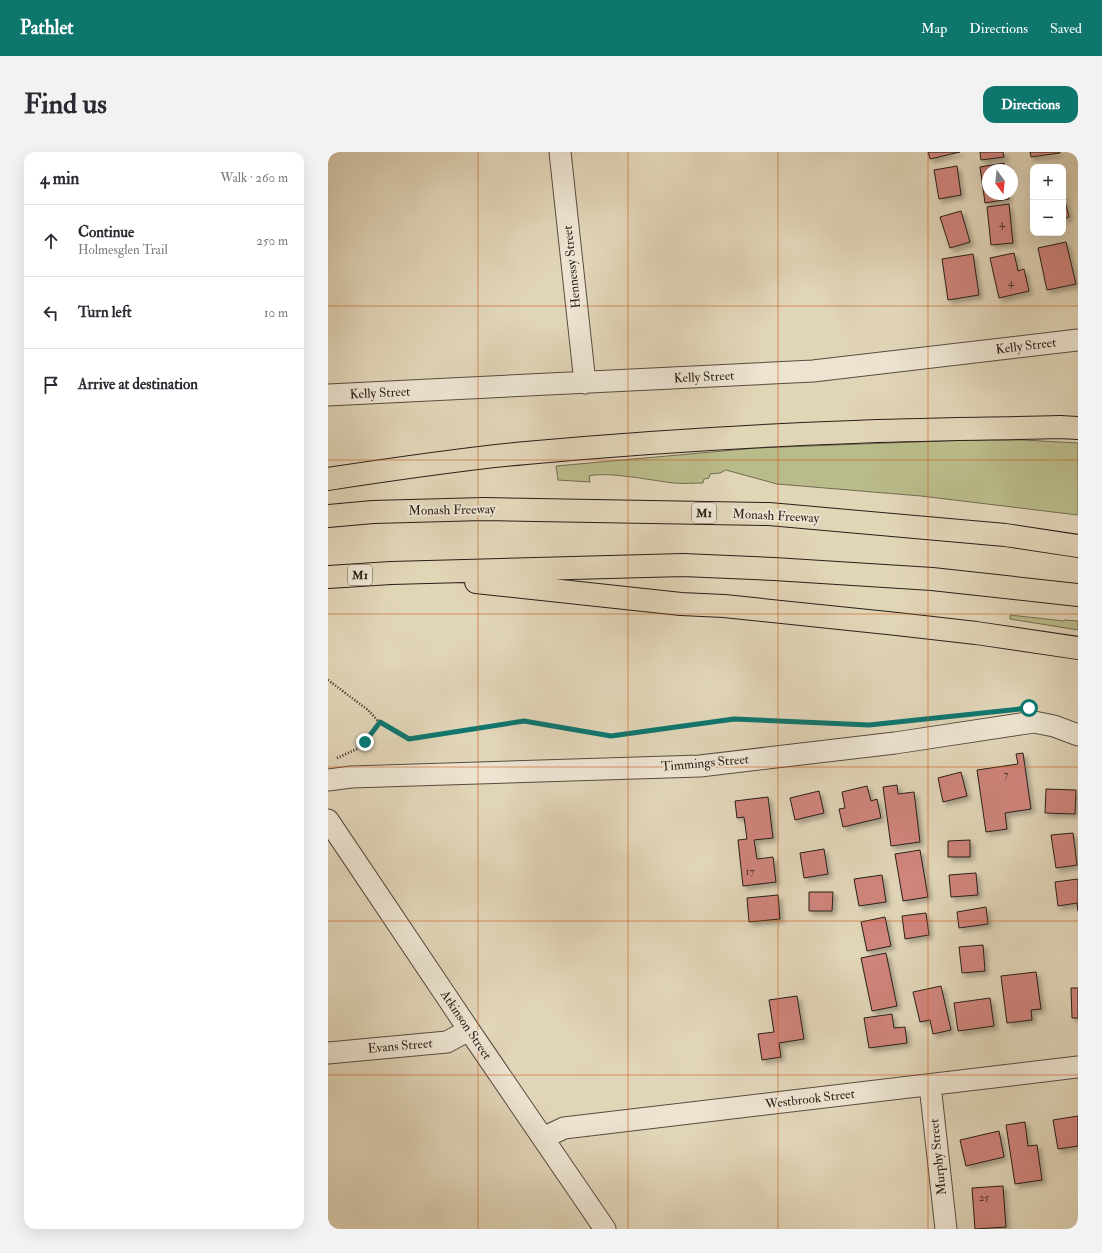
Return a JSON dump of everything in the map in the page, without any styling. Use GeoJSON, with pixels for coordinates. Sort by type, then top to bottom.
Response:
{"type":"FeatureCollection","features":[{"type":"Feature","properties":{"kind":"highway"},"geometry":{"type":"LineString","coordinates":[[328,479],[383,470],[524,453],[665,442],[772,435],[856,432],[1060,427],[1078,428]]}},
{"type":"Feature","properties":{"kind":"highway","name":"Monash Freeway"},"geometry":{"type":"LineString","coordinates":[[328,516],[373,512],[484,509],[769,514],[1005,535],[1078,546]]}},
{"type":"Feature","properties":{"kind":"highway","name":"M1"},"geometry":{"type":"LineString","coordinates":[[328,577],[391,573],[691,566],[774,569],[932,579],[1078,596]]}},
{"type":"Feature","properties":{"kind":"highway"},"geometry":{"type":"LineString","coordinates":[[391,573],[681,604],[724,606],[897,624],[976,633],[1078,648]]}},
{"type":"Feature","properties":{"kind":"street","name":"Hennessy Street"},"geometry":{"type":"LineString","coordinates":[[560,152],[585,383]]}},
{"type":"Feature","properties":{"kind":"street","name":"Kelly Street"},"geometry":{"type":"LineString","coordinates":[[328,395],[813,371],[1078,340]]}},
{"type":"Feature","properties":{"kind":"street","name":"Timmings Street"},"geometry":{"type":"LineString","coordinates":[[330,771],[351,777],[700,766],[895,743],[1034,722],[1054,726],[1078,735]]}},
{"type":"Feature","properties":{"kind":"street","name":"Atkinson Street"},"geometry":{"type":"LineString","coordinates":[[328,820],[605,1229]]}},
{"type":"Feature","properties":{"kind":"street","name":"Evans Street"},"geometry":{"type":"LineString","coordinates":[[328,1053],[447,1042],[469,1030]]}},
{"type":"Feature","properties":{"kind":"street","name":"Westbrook Street"},"geometry":{"type":"LineString","coordinates":[[543,1138],[564,1128],[1078,1067]]}},
{"type":"Feature","properties":{"kind":"street","name":"Murphy Street"},"geometry":{"type":"LineString","coordinates":[[930,1085],[946,1229]]}},
{"type":"Feature","properties":{"kind":"path"},"geometry":{"type":"LineString","coordinates":[[328,680],[368,710],[380,722],[409,739],[524,721],[611,736],[734,719],[869,725]]}},
{"type":"Feature","properties":{"kind":"path"},"geometry":{"type":"LineString","coordinates":[[330,771],[361,746],[380,722]]}},
{"type":"Feature","properties":{"kind":"green space"},"geometry":{"type":"Polygon","coordinates":[[[969,440],[1023,440],[1078,443],[1078,515],[921,496],[777,484],[726,470],[720,473],[710,474],[709,478],[704,479],[703,483],[674,483],[607,475],[589,476],[590,482],[558,480],[556,466],[756,448],[969,440]]]}},
{"type":"Feature","properties":{"kind":"green space"},"geometry":{"type":"Polygon","coordinates":[[[1010,615],[1064,621],[1078,621],[1078,630],[1010,619],[1010,615]]]}},
{"type":"Feature","properties":{"kind":"building"},"geometry":{"type":"Polygon","coordinates":[[[928,152],[960,152],[930,159],[928,152]]]}},
{"type":"Feature","properties":{"kind":"building"},"geometry":{"type":"Polygon","coordinates":[[[980,152],[1003,152],[1004,157],[981,160],[980,152]]]}},
{"type":"Feature","properties":{"kind":"building"},"geometry":{"type":"Polygon","coordinates":[[[1030,152],[1060,152],[1060,153],[1031,157],[1030,152]]]}},
{"type":"Feature","properties":{"kind":"building"},"geometry":{"type":"Polygon","coordinates":[[[957,166],[961,195],[939,199],[934,170],[957,166]]]}},
{"type":"Feature","properties":{"kind":"building"},"geometry":{"type":"Polygon","coordinates":[[[980,167],[982,167],[982,181],[980,167]]]}},
{"type":"Feature","properties":{"kind":"building"},"geometry":{"type":"Polygon","coordinates":[[[985,200],[1003,200],[985,203],[985,200]]]}},
{"type":"Feature","properties":{"kind":"building"},"geometry":{"type":"Polygon","coordinates":[[[1009,204],[1013,243],[991,245],[987,207],[1009,204]]]}},
{"type":"Feature","properties":{"kind":"building"},"geometry":{"type":"Polygon","coordinates":[[[1066,205],[1069,217],[1066,218],[1066,205]]]}},
{"type":"Feature","properties":{"kind":"building"},"geometry":{"type":"Polygon","coordinates":[[[961,211],[970,242],[950,248],[940,217],[961,211]]]}},
{"type":"Feature","properties":{"kind":"building"},"geometry":{"type":"Polygon","coordinates":[[[1066,242],[1076,284],[1047,290],[1038,248],[1066,242]]]}},
{"type":"Feature","properties":{"kind":"building"},"geometry":{"type":"Polygon","coordinates":[[[1014,253],[1018,271],[1024,269],[1029,291],[999,298],[990,258],[1014,253]]]}},
{"type":"Feature","properties":{"kind":"building"},"geometry":{"type":"Polygon","coordinates":[[[973,254],[979,295],[948,300],[942,259],[973,254]]]}},
{"type":"Feature","properties":{"kind":"building"},"geometry":{"type":"Polygon","coordinates":[[[1023,753],[1031,809],[1005,813],[1007,829],[986,832],[977,770],[1018,764],[1016,754],[1023,753]]]}},
{"type":"Feature","properties":{"kind":"building"},"geometry":{"type":"Polygon","coordinates":[[[961,772],[967,796],[943,802],[938,778],[961,772]]]}},
{"type":"Feature","properties":{"kind":"building"},"geometry":{"type":"Polygon","coordinates":[[[897,785],[898,794],[914,792],[920,842],[891,846],[883,787],[897,785]]]}},
{"type":"Feature","properties":{"kind":"building"},"geometry":{"type":"Polygon","coordinates":[[[867,786],[871,801],[877,799],[881,818],[843,827],[839,809],[845,808],[842,792],[867,786]]]}},
{"type":"Feature","properties":{"kind":"building"},"geometry":{"type":"Polygon","coordinates":[[[1046,789],[1076,790],[1075,814],[1045,813],[1046,789]]]}},
{"type":"Feature","properties":{"kind":"building"},"geometry":{"type":"Polygon","coordinates":[[[819,791],[824,813],[795,820],[790,798],[819,791]]]}},
{"type":"Feature","properties":{"kind":"building"},"geometry":{"type":"Polygon","coordinates":[[[768,797],[773,838],[754,840],[757,859],[773,857],[776,882],[743,886],[738,840],[747,839],[744,817],[737,818],[735,801],[768,797]]]}},
{"type":"Feature","properties":{"kind":"building"},"geometry":{"type":"Polygon","coordinates":[[[1073,833],[1077,865],[1056,868],[1051,835],[1073,833]]]}},
{"type":"Feature","properties":{"kind":"building"},"geometry":{"type":"Polygon","coordinates":[[[970,840],[970,857],[948,857],[948,841],[970,840]]]}},
{"type":"Feature","properties":{"kind":"building"},"geometry":{"type":"Polygon","coordinates":[[[824,849],[828,874],[804,878],[800,853],[824,849]]]}},
{"type":"Feature","properties":{"kind":"building"},"geometry":{"type":"Polygon","coordinates":[[[920,850],[928,897],[903,901],[895,854],[920,850]]]}},
{"type":"Feature","properties":{"kind":"building"},"geometry":{"type":"Polygon","coordinates":[[[976,873],[978,895],[951,897],[949,875],[976,873]]]}},
{"type":"Feature","properties":{"kind":"building"},"geometry":{"type":"Polygon","coordinates":[[[882,875],[886,902],[859,906],[854,879],[882,875]]]}},
{"type":"Feature","properties":{"kind":"building"},"geometry":{"type":"Polygon","coordinates":[[[1078,879],[1078,911],[1077,903],[1058,906],[1055,882],[1078,879]]]}},
{"type":"Feature","properties":{"kind":"building"},"geometry":{"type":"Polygon","coordinates":[[[809,892],[833,892],[832,911],[809,911],[809,892]]]}},
{"type":"Feature","properties":{"kind":"building"},"geometry":{"type":"Polygon","coordinates":[[[778,895],[780,919],[749,922],[747,898],[778,895]]]}},
{"type":"Feature","properties":{"kind":"building"},"geometry":{"type":"Polygon","coordinates":[[[986,907],[988,924],[959,928],[957,912],[986,907]]]}},
{"type":"Feature","properties":{"kind":"building"},"geometry":{"type":"Polygon","coordinates":[[[926,913],[929,935],[905,939],[902,916],[926,913]]]}},
{"type":"Feature","properties":{"kind":"building"},"geometry":{"type":"Polygon","coordinates":[[[885,917],[891,946],[867,951],[861,922],[885,917]]]}},
{"type":"Feature","properties":{"kind":"building"},"geometry":{"type":"Polygon","coordinates":[[[983,945],[985,971],[962,973],[959,947],[983,945]]]}},
{"type":"Feature","properties":{"kind":"building"},"geometry":{"type":"Polygon","coordinates":[[[886,953],[897,1006],[872,1011],[861,958],[886,953]]]}},
{"type":"Feature","properties":{"kind":"building"},"geometry":{"type":"Polygon","coordinates":[[[1036,972],[1041,1009],[1031,1010],[1032,1020],[1007,1023],[1001,976],[1036,972]]]}},
{"type":"Feature","properties":{"kind":"building"},"geometry":{"type":"Polygon","coordinates":[[[941,986],[951,1030],[933,1034],[930,1020],[920,1022],[913,992],[941,986]]]}},
{"type":"Feature","properties":{"kind":"building"},"geometry":{"type":"Polygon","coordinates":[[[1071,988],[1078,988],[1078,1018],[1072,1018],[1071,988]]]}},
{"type":"Feature","properties":{"kind":"building"},"geometry":{"type":"Polygon","coordinates":[[[797,996],[804,1039],[779,1043],[781,1057],[762,1060],[758,1034],[774,1032],[769,1000],[797,996]]]}},
{"type":"Feature","properties":{"kind":"building"},"geometry":{"type":"Polygon","coordinates":[[[990,998],[994,1026],[958,1031],[954,1003],[990,998]]]}},
{"type":"Feature","properties":{"kind":"building"},"geometry":{"type":"Polygon","coordinates":[[[892,1014],[894,1028],[905,1027],[907,1043],[869,1048],[864,1018],[892,1014]]]}},
{"type":"Feature","properties":{"kind":"building"},"geometry":{"type":"Polygon","coordinates":[[[1078,1116],[1078,1146],[1058,1149],[1053,1120],[1078,1116]]]}},
{"type":"Feature","properties":{"kind":"building"},"geometry":{"type":"Polygon","coordinates":[[[1025,1122],[1028,1146],[1037,1145],[1042,1180],[1015,1184],[1006,1125],[1025,1122]]]}},
{"type":"Feature","properties":{"kind":"building"},"geometry":{"type":"Polygon","coordinates":[[[999,1131],[1004,1157],[966,1166],[960,1140],[999,1131]]]}},
{"type":"Feature","properties":{"kind":"building"},"geometry":{"type":"Polygon","coordinates":[[[1003,1186],[1006,1227],[975,1229],[972,1188],[1003,1186]]]}},
{"type":"Feature","properties":{"kind":"route"},"geometry":{"type":"LineString","coordinates":[[365,742],[380,722],[409,739],[524,721],[611,736],[734,719],[869,725],[1029,708]]}}]}
